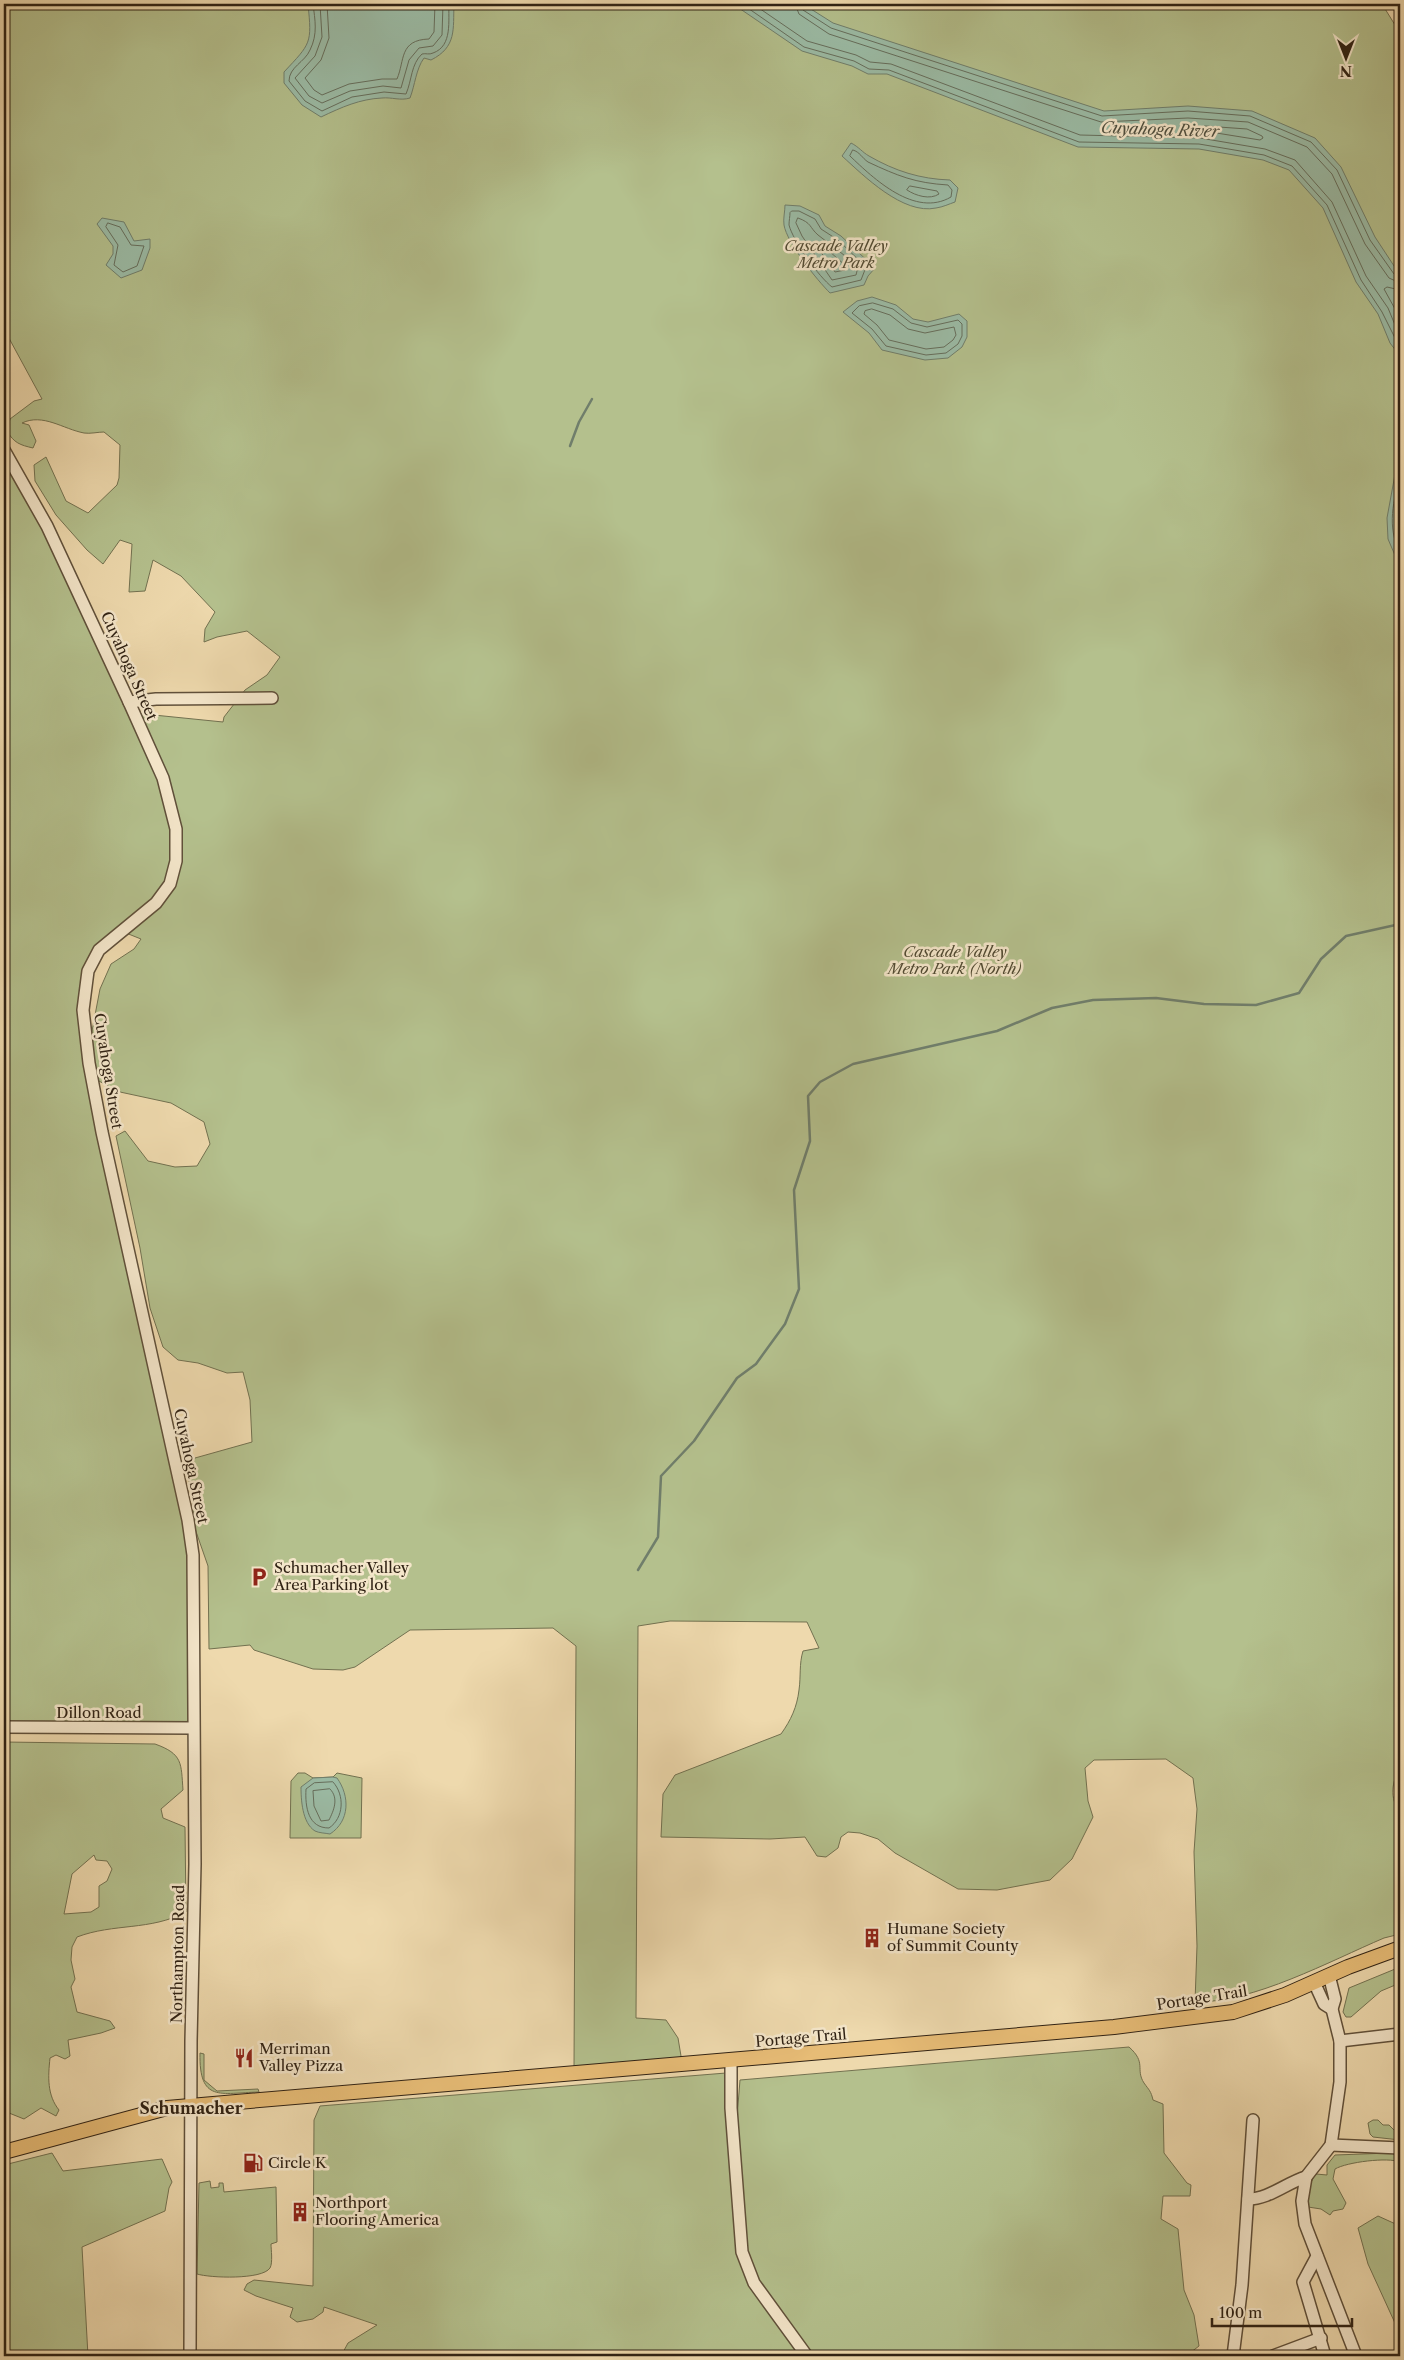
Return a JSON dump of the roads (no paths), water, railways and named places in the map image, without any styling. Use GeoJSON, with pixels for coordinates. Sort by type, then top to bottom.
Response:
{"type":"FeatureCollection","features":[{"type":"Feature","properties":{"kind":"main road","name":"Portage Trail"},"geometry":{"type":"LineString","coordinates":[[4,2152],[167,2108],[1207,2017],[1260,2004],[1400,1948]]}},
{"type":"Feature","properties":{"kind":"street","name":"Cuyahoga Street"},"geometry":{"type":"LineString","coordinates":[[4,450],[48,526],[129,702],[163,778],[176,829],[176,861],[170,884],[160,899],[99,950],[87,977],[82,1010],[89,1063],[104,1138],[186,1511],[192,1552]]}},
{"type":"Feature","properties":{"kind":"street"},"geometry":{"type":"LineString","coordinates":[[129,702],[156,699],[272,698]]}},
{"type":"Feature","properties":{"kind":"street","name":"Northampton Road"},"geometry":{"type":"LineString","coordinates":[[190,2356],[194,1864],[194,1627],[192,1552]]}},
{"type":"Feature","properties":{"kind":"street","name":"Dillon Road"},"geometry":{"type":"LineString","coordinates":[[4,1727],[193,1728]]}},
{"type":"Feature","properties":{"kind":"street"},"geometry":{"type":"LineString","coordinates":[[1329,1975],[1335,1999],[1332,2009],[1340,2041],[1340,2082],[1331,2145],[1306,2177],[1302,2201],[1305,2224],[1356,2356]]}},
{"type":"Feature","properties":{"kind":"street"},"geometry":{"type":"LineString","coordinates":[[1314,1982],[1324,2004],[1332,2009]]}},
{"type":"Feature","properties":{"kind":"street"},"geometry":{"type":"LineString","coordinates":[[1340,2041],[1400,2034]]}},
{"type":"Feature","properties":{"kind":"street"},"geometry":{"type":"LineString","coordinates":[[731,2060],[730,2108],[742,2252],[754,2283],[807,2356]]}},
{"type":"Feature","properties":{"kind":"street"},"geometry":{"type":"LineString","coordinates":[[1233,2356],[1240,2306],[1253,2120]]}},
{"type":"Feature","properties":{"kind":"street"},"geometry":{"type":"LineString","coordinates":[[1331,2145],[1400,2148]]}},
{"type":"Feature","properties":{"kind":"street"},"geometry":{"type":"LineString","coordinates":[[1248,2199],[1266,2196],[1294,2181],[1306,2177]]}},
{"type":"Feature","properties":{"kind":"street"},"geometry":{"type":"LineString","coordinates":[[1317,2256],[1303,2282],[1326,2356]]}},
{"type":"Feature","properties":{"kind":"street"},"geometry":{"type":"LineString","coordinates":[[1273,2356],[1321,2338]]}},
{"type":"Feature","properties":{"kind":"water"},"geometry":{"type":"Polygon","coordinates":[[[308,4],[454,4],[452,36],[445,49],[439,55],[431,60],[424,58],[421,62],[410,98],[366,100],[321,117],[302,105],[284,83],[284,72],[300,55],[308,42],[310,27],[308,4]]]}},
{"type":"Feature","properties":{"kind":"water","name":"Cuyahoga River"},"geometry":{"type":"Polygon","coordinates":[[[733,4],[803,4],[833,23],[1104,111],[1188,106],[1252,111],[1315,138],[1341,167],[1375,237],[1400,275],[1400,356],[1390,343],[1378,314],[1356,282],[1323,208],[1289,170],[1263,160],[1199,149],[1078,147],[887,74],[868,74],[852,66],[802,51],[733,4]]]}},
{"type":"Feature","properties":{"kind":"water"},"geometry":{"type":"Polygon","coordinates":[[[851,143],[869,156],[898,170],[928,178],[950,180],[958,188],[955,202],[939,208],[923,209],[910,206],[898,200],[873,183],[842,156],[851,143]]]}},
{"type":"Feature","properties":{"kind":"water"},"geometry":{"type":"Polygon","coordinates":[[[785,205],[800,206],[819,215],[825,226],[841,236],[875,268],[868,276],[864,285],[830,293],[796,251],[786,233],[784,225],[785,205]]]}},
{"type":"Feature","properties":{"kind":"water"},"geometry":{"type":"Polygon","coordinates":[[[102,218],[124,222],[134,241],[150,239],[150,248],[142,270],[121,278],[106,265],[113,254],[113,246],[97,224],[102,218]]]}},
{"type":"Feature","properties":{"kind":"water"},"geometry":{"type":"Polygon","coordinates":[[[872,297],[896,305],[913,319],[928,322],[959,314],[967,321],[967,337],[962,347],[948,358],[925,360],[882,350],[869,333],[843,312],[857,301],[872,297]]]}},
{"type":"Feature","properties":{"kind":"water"},"geometry":{"type":"Polygon","coordinates":[[[1400,447],[1400,567],[1388,539],[1387,518],[1400,447]]]}},
{"type":"Feature","properties":{"kind":"water"},"geometry":{"type":"Polygon","coordinates":[[[313,1778],[337,1778],[341,1785],[346,1800],[346,1808],[337,1829],[330,1834],[315,1831],[307,1822],[302,1804],[301,1787],[313,1778]]]}},
{"type":"Feature","properties":{"kind":"waterway"},"geometry":{"type":"LineString","coordinates":[[570,446],[579,422],[592,399]]}},
{"type":"Feature","properties":{"kind":"waterway"},"geometry":{"type":"LineString","coordinates":[[638,1570],[658,1537],[661,1476],[694,1441],[737,1378],[756,1364],[785,1324],[799,1289],[794,1190],[810,1141],[808,1096],[820,1082],[853,1064],[997,1031],[1052,1008],[1093,1000],[1156,998],[1204,1004],[1256,1005],[1299,993],[1321,959],[1346,936],[1400,924]]}},
{"type":"Feature","properties":{"kind":"place","name":"Schumacher Valley Area Parking lot"},"geometry":{"type":"Point","coordinates":[259,1577]}},
{"type":"Feature","properties":{"kind":"place","name":"Humane Society of Summit County"},"geometry":{"type":"Point","coordinates":[872,1938]}},
{"type":"Feature","properties":{"kind":"place","name":"Merriman Valley Pizza"},"geometry":{"type":"Point","coordinates":[244,2058]}},
{"type":"Feature","properties":{"kind":"place","name":"Circle K"},"geometry":{"type":"Point","coordinates":[253,2163]}},
{"type":"Feature","properties":{"kind":"place","name":"Northport Flooring America"},"geometry":{"type":"Point","coordinates":[300,2212]}},
{"type":"Feature","properties":{"kind":"district","name":"Schumacher"},"geometry":{"type":"Point","coordinates":[191,2108]}},
{"type":"Feature","properties":{"kind":"park label","name":"Cascade Valley Metro Park"},"geometry":{"type":"Point","coordinates":[836,254]}},
{"type":"Feature","properties":{"kind":"park label","name":"Cascade Valley Metro Park (North)"},"geometry":{"type":"Point","coordinates":[955,960]}}]}
